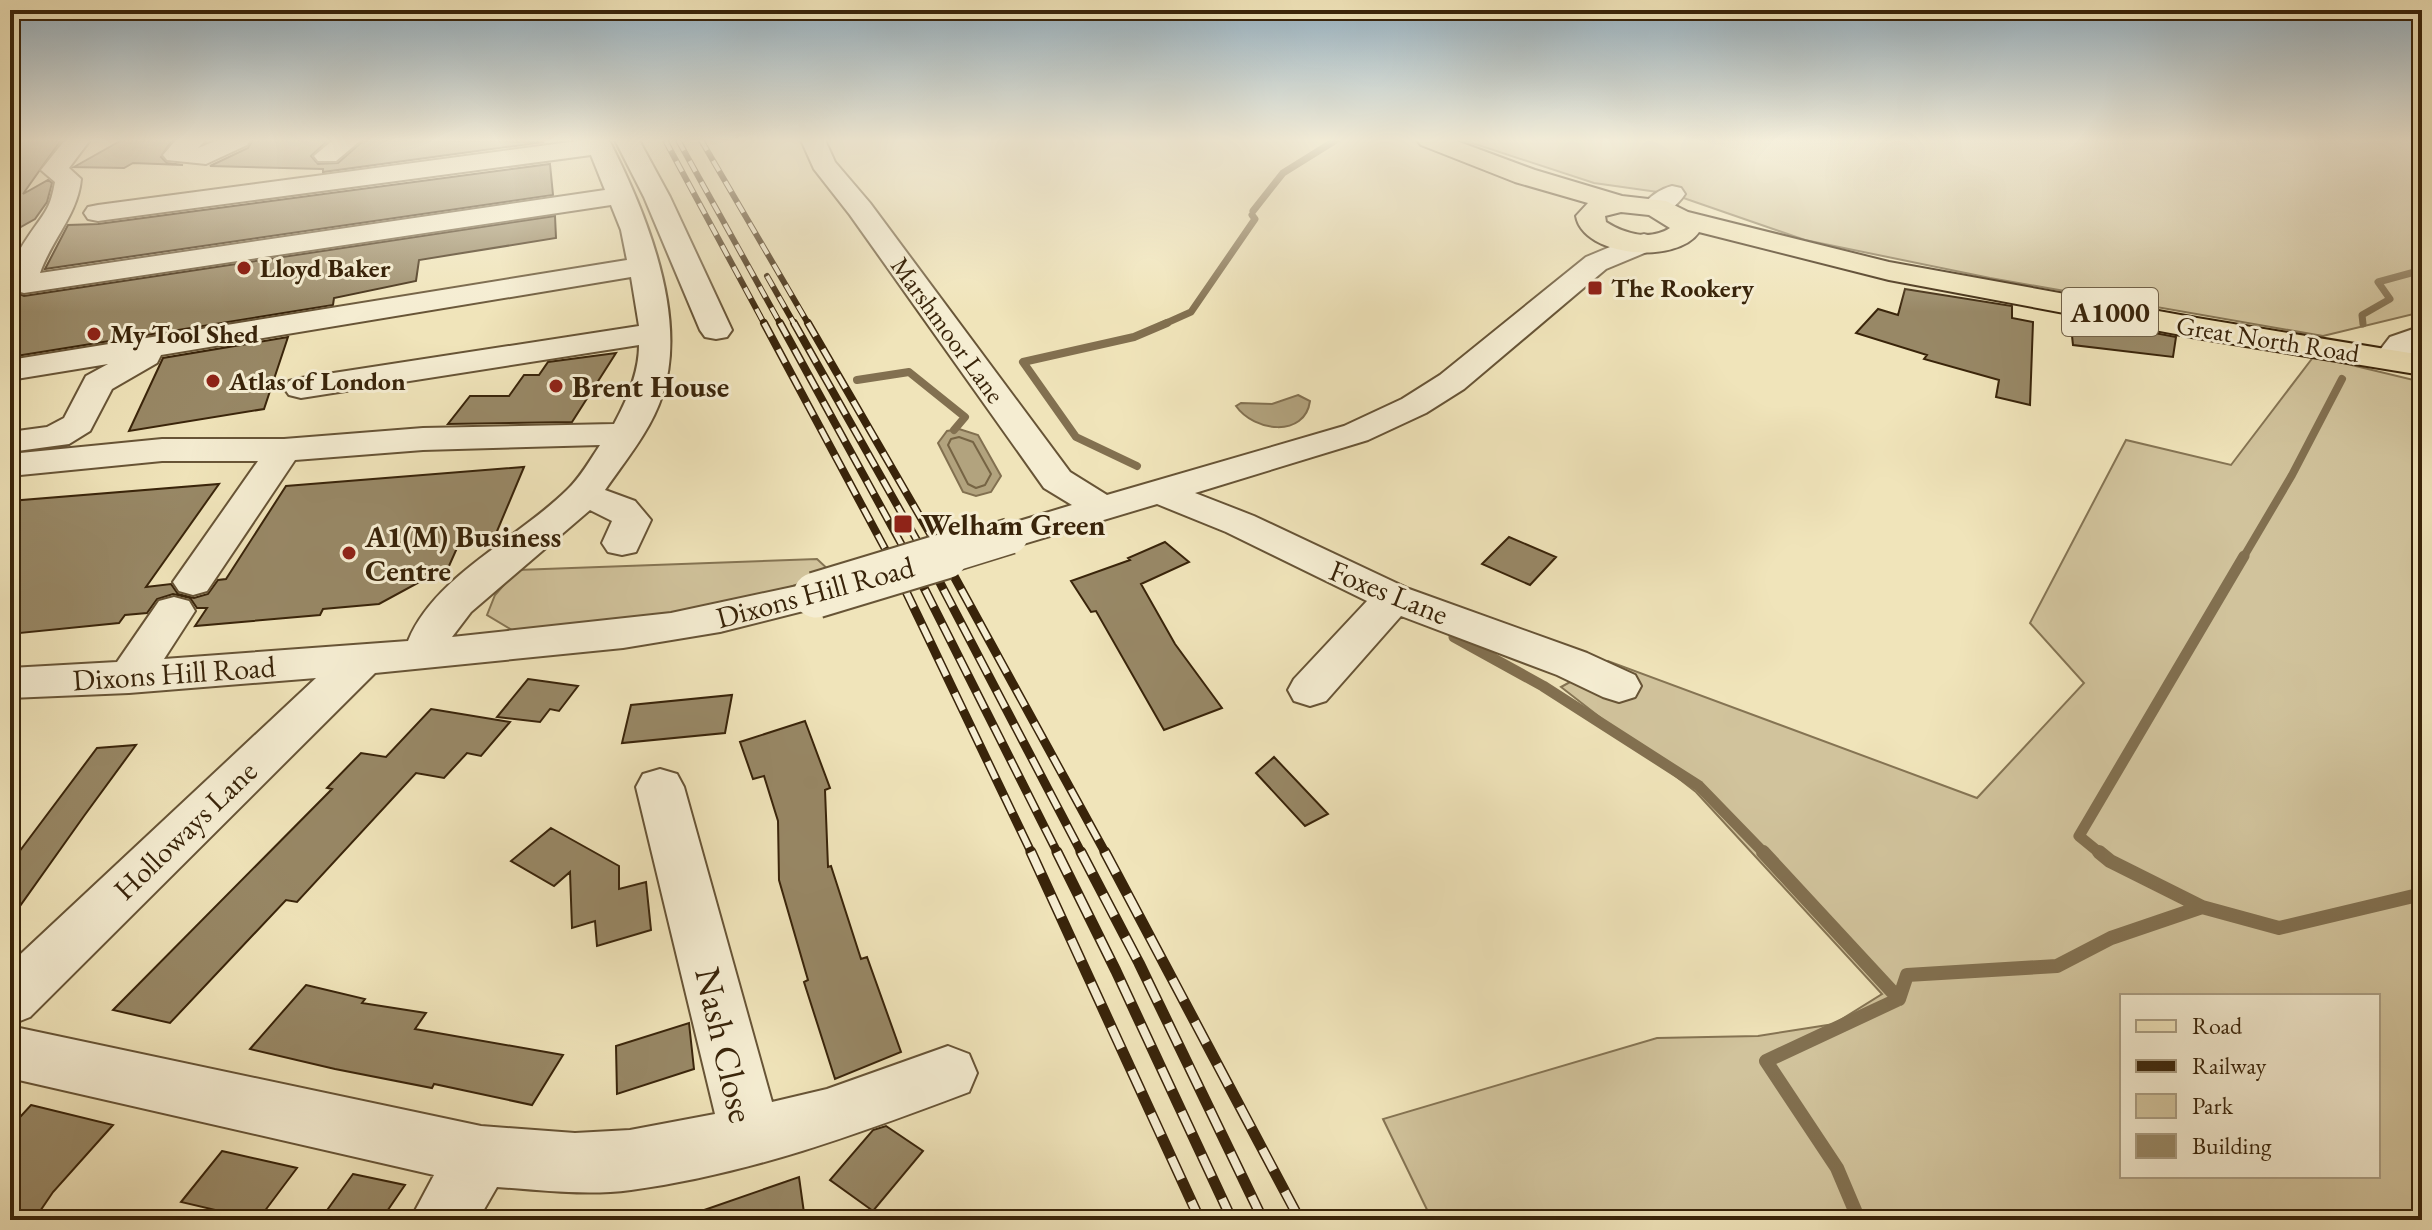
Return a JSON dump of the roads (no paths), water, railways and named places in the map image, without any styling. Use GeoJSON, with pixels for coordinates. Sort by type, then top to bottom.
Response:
{"type":"FeatureCollection","features":[{"type":"Feature","properties":{"kind":"main road"},"geometry":{"type":"LineString","coordinates":[[1550,197],[1596,237],[1644,243],[1671,215]]}},
{"type":"Feature","properties":{"kind":"main road"},"geometry":{"type":"LineString","coordinates":[[1598,197],[1671,215]]}},
{"type":"Feature","properties":{"kind":"main road"},"geometry":{"type":"LineString","coordinates":[[1596,237],[1595,210],[1621,204]]}},
{"type":"Feature","properties":{"kind":"main road","name":"Great North Road"},"geometry":{"type":"LineString","coordinates":[[1671,215],[1832,256],[1978,288],[2406,362]]}},
{"type":"Feature","properties":{"kind":"street"},"geometry":{"type":"LineString","coordinates":[[67,197],[20,268],[24,284],[635,198]]}},
{"type":"Feature","properties":{"kind":"street"},"geometry":{"type":"LineString","coordinates":[[98,213],[210,197]]}},
{"type":"Feature","properties":{"kind":"street","name":"Marshmoor Lane"},"geometry":{"type":"LineString","coordinates":[[850,197],[1057,480],[1104,509]]}},
{"type":"Feature","properties":{"kind":"street"},"geometry":{"type":"LineString","coordinates":[[424,654],[434,628],[456,602],[608,500],[626,434],[645,397],[655,357],[654,316],[635,198]]}},
{"type":"Feature","properties":{"kind":"street"},"geometry":{"type":"LineString","coordinates":[[635,198],[716,330]]}},
{"type":"Feature","properties":{"kind":"street","name":"Dixons Hill Road"},"geometry":{"type":"LineString","coordinates":[[10,683],[129,678],[560,644],[710,621],[816,595],[1356,433],[1414,406],[1452,382],[1596,237]]}},
{"type":"Feature","properties":{"kind":"street"},"geometry":{"type":"LineString","coordinates":[[10,370],[644,266]]}},
{"type":"Feature","properties":{"kind":"street"},"geometry":{"type":"LineString","coordinates":[[301,388],[559,346],[654,334]]}},
{"type":"Feature","properties":{"kind":"street"},"geometry":{"type":"LineString","coordinates":[[2406,362],[2401,344],[2422,336]]}},
{"type":"Feature","properties":{"kind":"street"},"geometry":{"type":"LineString","coordinates":[[10,443],[56,436],[78,424],[98,383],[144,358],[148,347]]}},
{"type":"Feature","properties":{"kind":"street"},"geometry":{"type":"LineString","coordinates":[[10,465],[162,450],[284,450],[423,439],[626,434]]}},
{"type":"Feature","properties":{"kind":"street"},"geometry":{"type":"LineString","coordinates":[[129,678],[284,450]]}},
{"type":"Feature","properties":{"kind":"street"},"geometry":{"type":"LineString","coordinates":[[1023,533],[1057,480]]}},
{"type":"Feature","properties":{"kind":"street","name":"Foxes Lane"},"geometry":{"type":"LineString","coordinates":[[1162,493],[1240,524],[1394,598],[1572,664],[1619,686]]}},
{"type":"Feature","properties":{"kind":"street"},"geometry":{"type":"LineString","coordinates":[[608,500],[632,520],[622,543]]}},
{"type":"Feature","properties":{"kind":"street"},"geometry":{"type":"LineString","coordinates":[[1310,690],[1394,598]]}},
{"type":"Feature","properties":{"kind":"street","name":"Holloways Lane"},"geometry":{"type":"LineString","coordinates":[[10,1000],[361,661]]}},
{"type":"Feature","properties":{"kind":"street","name":"Nash Close"},"geometry":{"type":"LineString","coordinates":[[10,1052],[481,1156],[575,1163],[630,1160],[751,1136],[660,787]]}},
{"type":"Feature","properties":{"kind":"street"},"geometry":{"type":"LineString","coordinates":[[751,1136],[827,1117],[948,1073]]}},
{"type":"Feature","properties":{"kind":"street"},"geometry":{"type":"LineString","coordinates":[[442,1220],[481,1156]]}},
{"type":"Feature","properties":{"kind":"water"},"geometry":{"type":"Polygon","coordinates":[[[1298,395],[1310,401],[1306,413],[1289,426],[1266,426],[1244,415],[1236,406],[1241,403],[1272,404],[1298,395]]]}},
{"type":"Feature","properties":{"kind":"water"},"geometry":{"type":"Polygon","coordinates":[[[959,429],[978,435],[1001,476],[991,492],[976,496],[963,492],[938,443],[947,431],[959,429]]]}},
{"type":"Feature","properties":{"kind":"waterway"},"geometry":{"type":"LineString","coordinates":[[1253,211],[1264,197]]}},
{"type":"Feature","properties":{"kind":"waterway"},"geometry":{"type":"LineString","coordinates":[[1162,325],[1191,312],[1255,219],[1252,215]]}},
{"type":"Feature","properties":{"kind":"waterway"},"geometry":{"type":"LineString","coordinates":[[2363,324],[2362,315],[2390,299],[2378,282],[2422,270]]}},
{"type":"Feature","properties":{"kind":"waterway"},"geometry":{"type":"LineString","coordinates":[[1137,466],[1076,437],[1023,362],[1134,337],[1167,323]]}},
{"type":"Feature","properties":{"kind":"waterway"},"geometry":{"type":"LineString","coordinates":[[857,380],[909,372],[965,417],[954,430]]}},
{"type":"Feature","properties":{"kind":"waterway"},"geometry":{"type":"LineString","coordinates":[[2243,558],[2292,475],[2342,379]]}},
{"type":"Feature","properties":{"kind":"waterway"},"geometry":{"type":"LineString","coordinates":[[2101,854],[2079,836],[2244,556]]}},
{"type":"Feature","properties":{"kind":"waterway"},"geometry":{"type":"LineString","coordinates":[[1454,637],[1543,686],[1699,786],[1765,854]]}},
{"type":"Feature","properties":{"kind":"waterway"},"geometry":{"type":"LineString","coordinates":[[1763,852],[1899,999]]}},
{"type":"Feature","properties":{"kind":"waterway"},"geometry":{"type":"LineString","coordinates":[[2099,852],[2110,861],[2202,907]]}},
{"type":"Feature","properties":{"kind":"waterway"},"geometry":{"type":"LineString","coordinates":[[2202,907],[2279,928],[2422,894]]}},
{"type":"Feature","properties":{"kind":"waterway"},"geometry":{"type":"LineString","coordinates":[[1899,999],[1907,975],[2057,966],[2111,938],[2202,907]]}},
{"type":"Feature","properties":{"kind":"waterway"},"geometry":{"type":"LineString","coordinates":[[1859,1220],[1837,1168],[1766,1061],[1899,999]]}},
{"type":"Feature","properties":{"kind":"railway"},"geometry":{"type":"LineString","coordinates":[[696,197],[765,325]]}},
{"type":"Feature","properties":{"kind":"railway"},"geometry":{"type":"LineString","coordinates":[[710,197],[781,325]]}},
{"type":"Feature","properties":{"kind":"railway"},"geometry":{"type":"LineString","coordinates":[[735,197],[809,325]]}},
{"type":"Feature","properties":{"kind":"railway"},"geometry":{"type":"LineString","coordinates":[[767,276],[795,325]]}},
{"type":"Feature","properties":{"kind":"railway"},"geometry":{"type":"LineString","coordinates":[[764,323],[890,557]]}},
{"type":"Feature","properties":{"kind":"railway"},"geometry":{"type":"LineString","coordinates":[[780,323],[909,558]]}},
{"type":"Feature","properties":{"kind":"railway"},"geometry":{"type":"LineString","coordinates":[[794,323],[927,558]]}},
{"type":"Feature","properties":{"kind":"railway"},"geometry":{"type":"LineString","coordinates":[[808,323],[944,558]]}},
{"type":"Feature","properties":{"kind":"railway"},"geometry":{"type":"LineString","coordinates":[[908,556],[1057,853]]}},
{"type":"Feature","properties":{"kind":"railway"},"geometry":{"type":"LineString","coordinates":[[926,556],[1082,854]]}},
{"type":"Feature","properties":{"kind":"railway"},"geometry":{"type":"LineString","coordinates":[[943,556],[1106,854]]}},
{"type":"Feature","properties":{"kind":"railway"},"geometry":{"type":"LineString","coordinates":[[890,557],[1032,854]]}},
{"type":"Feature","properties":{"kind":"railway"},"geometry":{"type":"LineString","coordinates":[[1031,852],[1200,1220]]}},
{"type":"Feature","properties":{"kind":"railway"},"geometry":{"type":"LineString","coordinates":[[1081,852],[1139,963],[1263,1220]]}},
{"type":"Feature","properties":{"kind":"railway"},"geometry":{"type":"LineString","coordinates":[[1105,852],[1300,1220]]}},
{"type":"Feature","properties":{"kind":"railway"},"geometry":{"type":"LineString","coordinates":[[1057,853],[1232,1220]]}},
{"type":"Feature","properties":{"kind":"place","name":"Lloyd Baker"},"geometry":{"type":"Point","coordinates":[244,268]}},
{"type":"Feature","properties":{"kind":"place","name":"The Rookery"},"geometry":{"type":"Point","coordinates":[1595,288]}},
{"type":"Feature","properties":{"kind":"place","name":"My Tool Shed"},"geometry":{"type":"Point","coordinates":[94,334]}},
{"type":"Feature","properties":{"kind":"place","name":"Atlas of London"},"geometry":{"type":"Point","coordinates":[213,381]}},
{"type":"Feature","properties":{"kind":"place","name":"Brent House"},"geometry":{"type":"Point","coordinates":[556,386]}},
{"type":"Feature","properties":{"kind":"place","name":"Welham Green"},"geometry":{"type":"Point","coordinates":[903,524]}},
{"type":"Feature","properties":{"kind":"place","name":"A1(M) Business Centre"},"geometry":{"type":"Point","coordinates":[349,553]}}]}
